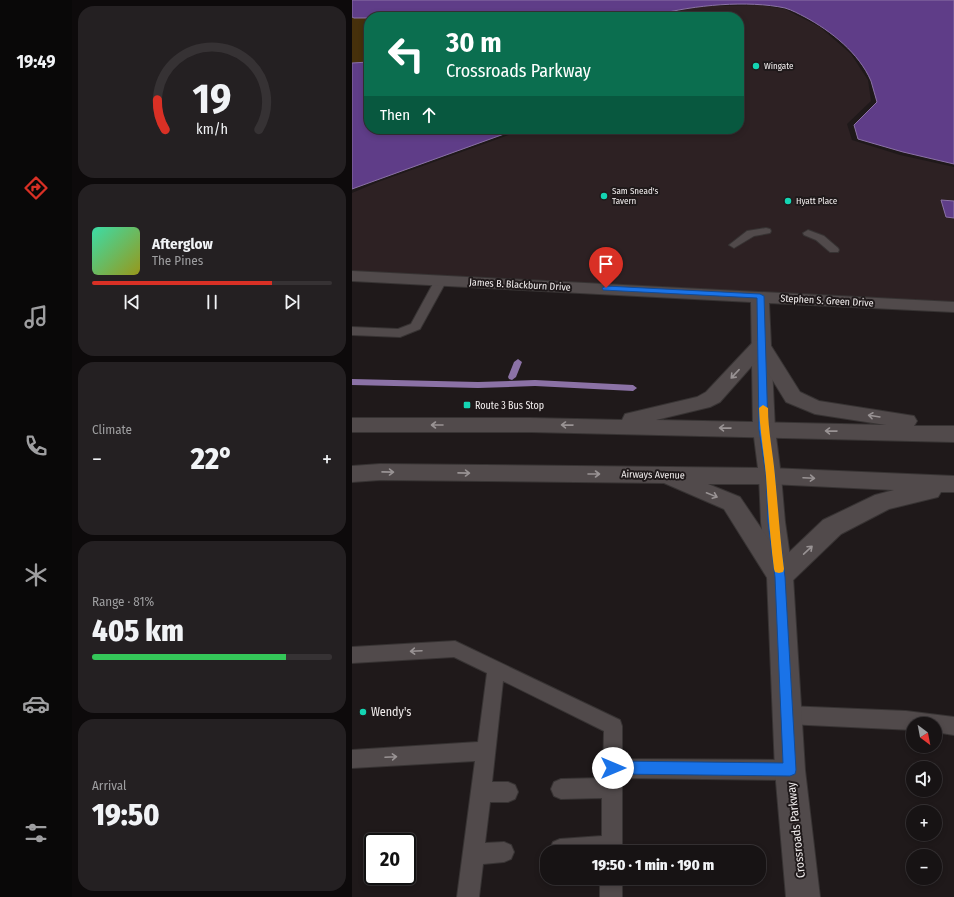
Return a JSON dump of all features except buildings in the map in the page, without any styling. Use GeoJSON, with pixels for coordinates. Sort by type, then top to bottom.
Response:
{"type":"FeatureCollection","features":[{"type":"Feature","properties":{"kind":"main road","name":"James B. Blackburn Drive"},"geometry":{"type":"LineString","coordinates":[[352,276],[760,296]]}},
{"type":"Feature","properties":{"kind":"main road","name":"Stephen S. Green Drive"},"geometry":{"type":"LineString","coordinates":[[760,296],[954,307]]}},
{"type":"Feature","properties":{"kind":"main road"},"geometry":{"type":"LineString","coordinates":[[760,296],[764,429],[770,476]]}},
{"type":"Feature","properties":{"kind":"main road"},"geometry":{"type":"LineString","coordinates":[[600,426],[703,402],[713,397],[761,345]]}},
{"type":"Feature","properties":{"kind":"main road"},"geometry":{"type":"LineString","coordinates":[[761,345],[793,397],[803,403],[815,407],[954,429]]}},
{"type":"Feature","properties":{"kind":"main road"},"geometry":{"type":"LineString","coordinates":[[352,425],[600,426],[954,434]]}},
{"type":"Feature","properties":{"kind":"main road","name":"Airways Avenue"},"geometry":{"type":"LineString","coordinates":[[352,474],[380,472],[663,474],[770,476],[954,485]]}},
{"type":"Feature","properties":{"kind":"main road"},"geometry":{"type":"LineString","coordinates":[[663,474],[732,503],[780,577],[832,528],[876,504],[882,501],[954,485]]}},
{"type":"Feature","properties":{"kind":"main road","name":"Crossroads Parkway"},"geometry":{"type":"LineString","coordinates":[[770,476],[773,522],[780,577],[790,770],[803,897]]}},
{"type":"Feature","properties":{"kind":"lane"},"geometry":{"type":"LineString","coordinates":[[734,245],[751,234],[766,231]]}},
{"type":"Feature","properties":{"kind":"lane"},"geometry":{"type":"LineString","coordinates":[[808,233],[820,238],[834,250]]}},
{"type":"Feature","properties":{"kind":"lane"},"geometry":{"type":"LineString","coordinates":[[352,331],[400,333],[416,326],[441,280]]}},
{"type":"Feature","properties":{"kind":"lane"},"geometry":{"type":"LineString","coordinates":[[352,655],[455,649],[613,726],[612,845]]}},
{"type":"Feature","properties":{"kind":"lane"},"geometry":{"type":"LineString","coordinates":[[468,897],[496,669]]}},
{"type":"Feature","properties":{"kind":"lane"},"geometry":{"type":"LineString","coordinates":[[787,715],[906,720],[954,726]]}},
{"type":"Feature","properties":{"kind":"lane"},"geometry":{"type":"LineString","coordinates":[[352,759],[486,751]]}},
{"type":"Feature","properties":{"kind":"lane"},"geometry":{"type":"LineString","coordinates":[[613,768],[790,770]]}},
{"type":"Feature","properties":{"kind":"lane"},"geometry":{"type":"LineString","coordinates":[[561,789],[613,788]]}},
{"type":"Feature","properties":{"kind":"lane"},"geometry":{"type":"LineString","coordinates":[[481,792],[508,792]]}},
{"type":"Feature","properties":{"kind":"lane"},"geometry":{"type":"LineString","coordinates":[[474,854],[504,852]]}},
{"type":"Feature","properties":{"kind":"lane"},"geometry":{"type":"LineString","coordinates":[[611,885],[611,897]]}},
{"type":"Feature","properties":{"kind":"shaded area"},"geometry":{"type":"Polygon","coordinates":[[[352,0],[954,0],[954,164],[903,152],[858,139],[854,125],[877,102],[871,81],[866,71],[852,52],[825,29],[805,17],[785,8],[755,4],[738,4],[704,6],[671,12],[364,12],[364,18],[352,17],[352,0]]]}},
{"type":"Feature","properties":{"kind":"shaded area"},"geometry":{"type":"Polygon","coordinates":[[[761,5],[785,9],[820,27],[851,54],[868,80],[871,101],[847,124],[852,140],[900,155],[954,167],[954,307],[352,274],[352,193],[378,182],[511,134],[744,134],[744,12],[672,12],[684,8],[761,5]]]}},
{"type":"Feature","properties":{"kind":"shaded area"},"geometry":{"type":"Polygon","coordinates":[[[352,17],[364,18],[364,62],[352,63],[352,17]]]}},
{"type":"Feature","properties":{"kind":"shaded area"},"geometry":{"type":"Polygon","coordinates":[[[364,62],[364,134],[504,134],[352,189],[352,63],[364,62]]]}},
{"type":"Feature","properties":{"kind":"shaded area"},"geometry":{"type":"Polygon","coordinates":[[[941,200],[954,201],[954,218],[946,217],[941,200]]]}},
{"type":"Feature","properties":{"kind":"waterway"},"geometry":{"type":"LineString","coordinates":[[512,377],[518,362]]}},
{"type":"Feature","properties":{"kind":"waterway"},"geometry":{"type":"LineString","coordinates":[[352,382],[478,385],[535,383],[633,388]]}},
{"type":"Feature","properties":{"kind":"slow traffic"},"geometry":{"type":"LineString","coordinates":[[763,408],[773,522],[779,569]]}},
{"type":"Feature","properties":{"kind":"place","name":"Wingate"},"geometry":{"type":"Point","coordinates":[756,66]}},
{"type":"Feature","properties":{"kind":"place","name":"Sam Snead's Tavern"},"geometry":{"type":"Point","coordinates":[604,196]}},
{"type":"Feature","properties":{"kind":"place","name":"Hyatt Place"},"geometry":{"type":"Point","coordinates":[788,201]}},
{"type":"Feature","properties":{"kind":"place","name":"Route 3 Bus Stop"},"geometry":{"type":"Point","coordinates":[467,405]}},
{"type":"Feature","properties":{"kind":"place","name":"Wendy's"},"geometry":{"type":"Point","coordinates":[363,712]}},
{"type":"Feature","properties":{"kind":"route"},"geometry":{"type":"LineString","coordinates":[[606,288],[760,296],[764,429],[780,577],[790,770],[613,768]]}}]}
